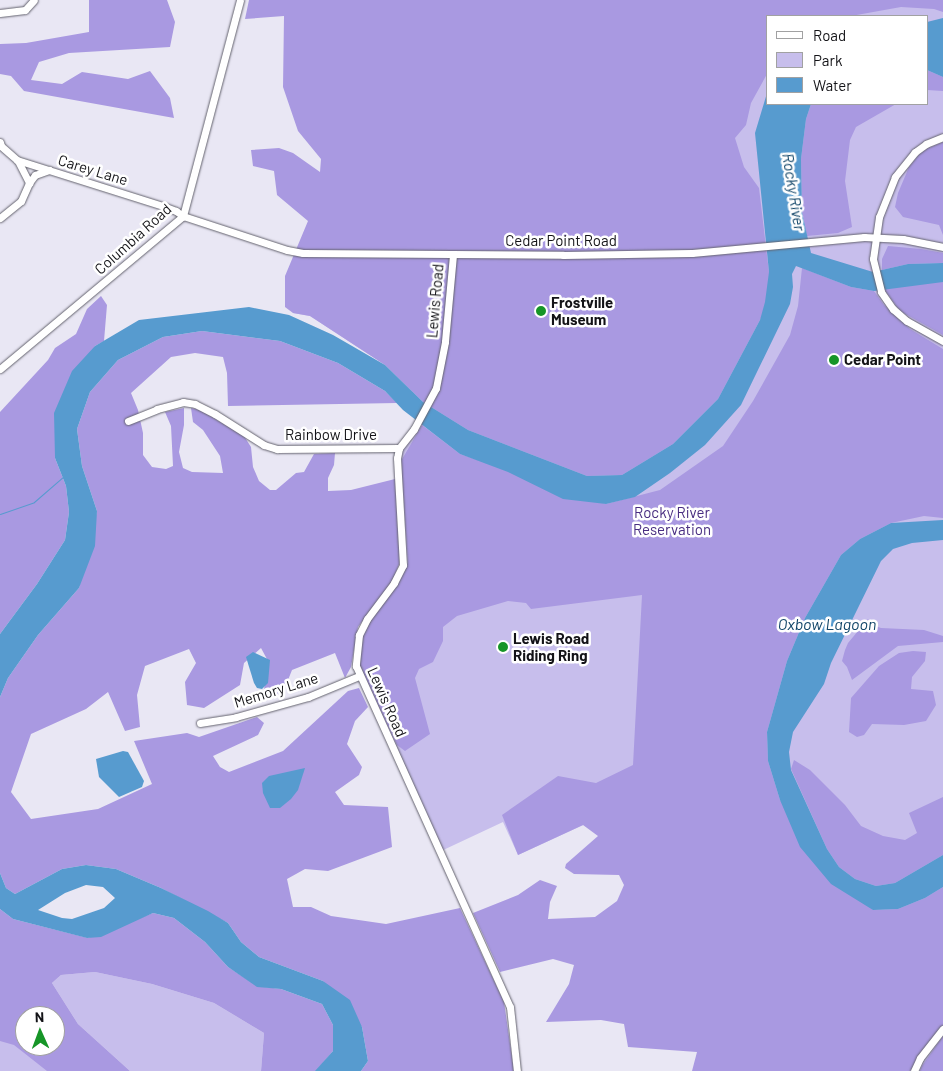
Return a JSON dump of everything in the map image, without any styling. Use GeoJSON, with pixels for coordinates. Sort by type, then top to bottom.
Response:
{"type":"FeatureCollection","features":[{"type":"Feature","properties":{"kind":"street"},"geometry":{"type":"LineString","coordinates":[[0,13],[25,10],[34,0]]}},
{"type":"Feature","properties":{"kind":"street","name":"Columbia Road"},"geometry":{"type":"LineString","coordinates":[[0,369],[183,216],[240,0]]}},
{"type":"Feature","properties":{"kind":"street"},"geometry":{"type":"LineString","coordinates":[[943,137],[926,144],[915,152],[899,172],[882,207],[875,237],[874,270],[881,292],[893,309],[907,321],[943,341]]}},
{"type":"Feature","properties":{"kind":"street","name":"Carey Lane"},"geometry":{"type":"LineString","coordinates":[[0,142],[1,146],[17,160],[163,206],[183,216]]}},
{"type":"Feature","properties":{"kind":"street"},"geometry":{"type":"LineString","coordinates":[[17,160],[23,168],[29,183]]}},
{"type":"Feature","properties":{"kind":"street"},"geometry":{"type":"LineString","coordinates":[[0,218],[21,201],[29,183],[35,176],[49,170]]}},
{"type":"Feature","properties":{"kind":"street","name":"Cedar Point Road"},"geometry":{"type":"LineString","coordinates":[[183,216],[302,253],[692,254],[875,237],[903,239],[943,247]]}},
{"type":"Feature","properties":{"kind":"street","name":"Lewis Road"},"geometry":{"type":"LineString","coordinates":[[453,254],[445,342],[436,388],[414,429],[399,448],[397,458],[404,565],[394,583],[367,619],[359,635],[356,666],[510,1007],[517,1071]]}},
{"type":"Feature","properties":{"kind":"street","name":"Rainbow Drive"},"geometry":{"type":"LineString","coordinates":[[128,421],[157,409],[183,402],[195,404],[215,414],[264,445],[276,448],[399,448]]}},
{"type":"Feature","properties":{"kind":"street","name":"Memory Lane"},"geometry":{"type":"LineString","coordinates":[[200,723],[236,717],[308,697],[359,676]]}},
{"type":"Feature","properties":{"kind":"street"},"geometry":{"type":"LineString","coordinates":[[914,1071],[920,1058],[943,1029]]}},
{"type":"Feature","properties":{"kind":"green space"},"geometry":{"type":"Polygon","coordinates":[[[89,0],[167,0],[175,22],[170,47],[69,53],[39,62],[31,80],[62,84],[82,72],[128,79],[150,71],[170,98],[174,118],[24,91],[11,76],[0,74],[0,44],[26,43],[89,32],[89,0]]]}},
{"type":"Feature","properties":{"kind":"green space"},"geometry":{"type":"Polygon","coordinates":[[[249,0],[943,0],[943,12],[934,9],[901,7],[857,15],[766,15],[766,76],[751,103],[746,125],[735,138],[744,167],[759,188],[769,272],[769,303],[718,399],[673,444],[622,475],[587,476],[468,430],[423,402],[385,365],[310,316],[293,313],[285,307],[285,276],[308,221],[277,195],[274,171],[253,166],[251,150],[279,148],[293,153],[320,172],[321,159],[298,131],[283,87],[284,16],[245,19],[249,0]]]}},
{"type":"Feature","properties":{"kind":"green space","name":"Rocky River Reservation"},"geometry":{"type":"Polygon","coordinates":[[[943,0],[943,1071],[719,1071],[642,798],[518,855],[503,822],[439,852],[355,668],[406,569],[397,460],[427,406],[385,365],[310,316],[293,313],[300,265],[348,176],[290,14],[943,0]]]}},
{"type":"Feature","properties":{"kind":"green space"},"geometry":{"type":"Polygon","coordinates":[[[928,70],[943,77],[943,91],[928,90],[928,70]]]}},
{"type":"Feature","properties":{"kind":"green space"},"geometry":{"type":"Polygon","coordinates":[[[811,105],[894,105],[856,127],[850,140],[845,181],[852,227],[838,233],[807,236],[802,212],[801,159],[806,119],[811,105]]]}},
{"type":"Feature","properties":{"kind":"green space"},"geometry":{"type":"Polygon","coordinates":[[[943,142],[943,235],[939,225],[903,217],[895,207],[898,193],[909,167],[922,151],[943,142]]]}},
{"type":"Feature","properties":{"kind":"green space"},"geometry":{"type":"Polygon","coordinates":[[[888,246],[943,253],[943,263],[908,264],[882,270],[882,259],[888,246]]]}},
{"type":"Feature","properties":{"kind":"green space"},"geometry":{"type":"Polygon","coordinates":[[[802,268],[851,287],[874,291],[884,305],[910,329],[943,349],[943,518],[924,516],[891,523],[860,539],[841,555],[805,618],[787,661],[767,732],[768,761],[780,800],[873,910],[898,909],[925,898],[943,887],[943,1025],[910,1071],[692,1071],[697,1052],[628,1047],[624,1024],[601,1020],[546,1022],[569,984],[574,965],[553,959],[500,972],[473,913],[518,895],[540,880],[557,886],[550,902],[548,919],[595,917],[617,901],[624,885],[619,875],[574,874],[565,868],[566,864],[598,836],[583,825],[518,855],[502,815],[558,776],[596,783],[633,765],[642,595],[531,609],[526,603],[508,601],[457,616],[443,627],[443,641],[433,662],[419,669],[415,678],[430,734],[405,751],[397,745],[358,661],[362,632],[408,563],[401,461],[422,425],[460,454],[606,504],[660,490],[723,446],[753,401],[790,335],[798,306],[802,268]]]}},
{"type":"Feature","properties":{"kind":"green space"},"geometry":{"type":"Polygon","coordinates":[[[943,282],[943,335],[900,311],[884,289],[943,282]]]}},
{"type":"Feature","properties":{"kind":"green space"},"geometry":{"type":"Polygon","coordinates":[[[101,296],[107,305],[104,341],[95,346],[55,458],[66,486],[69,512],[65,540],[37,584],[0,634],[0,412],[48,360],[55,348],[76,334],[87,309],[101,296]]]}},
{"type":"Feature","properties":{"kind":"green space"},"geometry":{"type":"Polygon","coordinates":[[[202,331],[280,341],[338,363],[385,391],[397,403],[228,406],[227,373],[223,357],[195,353],[171,357],[131,393],[138,410],[143,433],[143,455],[152,467],[166,469],[173,466],[171,426],[165,412],[184,408],[184,425],[179,452],[183,468],[192,472],[223,473],[220,456],[203,430],[193,422],[191,408],[200,410],[244,436],[251,447],[253,467],[259,481],[270,490],[276,490],[296,473],[304,472],[314,454],[335,453],[334,465],[328,478],[328,491],[351,490],[395,479],[400,562],[392,582],[358,627],[351,667],[345,678],[335,653],[292,670],[286,685],[276,696],[263,697],[268,661],[261,648],[244,663],[240,685],[204,708],[187,705],[185,682],[196,663],[189,649],[145,666],[137,695],[140,727],[125,731],[108,692],[86,709],[31,734],[11,792],[31,819],[98,809],[152,784],[134,741],[187,733],[199,737],[257,717],[264,723],[258,735],[213,756],[220,767],[229,772],[283,751],[348,691],[359,688],[368,707],[355,721],[347,744],[362,767],[359,775],[335,792],[344,805],[388,807],[392,847],[328,871],[305,869],[287,879],[293,907],[311,907],[331,916],[386,924],[460,908],[504,1002],[514,1071],[361,1071],[368,1061],[362,1027],[323,981],[259,957],[241,942],[228,923],[161,888],[116,869],[86,865],[62,869],[15,894],[6,888],[0,873],[0,697],[8,678],[38,635],[79,588],[97,511],[82,466],[77,429],[90,392],[118,360],[163,337],[202,331]]]}},
{"type":"Feature","properties":{"kind":"green space"},"geometry":{"type":"Polygon","coordinates":[[[868,619],[873,625],[881,628],[924,630],[943,636],[943,642],[898,646],[852,680],[847,667],[842,661],[848,643],[868,619]]]}},
{"type":"Feature","properties":{"kind":"green space"},"geometry":{"type":"Polygon","coordinates":[[[926,652],[925,661],[912,677],[911,689],[933,691],[936,705],[926,721],[904,725],[872,724],[864,735],[857,737],[849,732],[851,698],[879,666],[899,653],[926,652]]]}},
{"type":"Feature","properties":{"kind":"green space"},"geometry":{"type":"Polygon","coordinates":[[[794,760],[810,770],[845,805],[861,826],[883,836],[905,840],[917,833],[909,813],[943,797],[943,855],[895,883],[876,886],[855,879],[839,867],[827,849],[791,769],[794,760]]]}},
{"type":"Feature","properties":{"kind":"green space"},"geometry":{"type":"Polygon","coordinates":[[[0,909],[13,919],[88,938],[153,913],[174,918],[205,942],[228,967],[257,986],[281,989],[322,1004],[333,1025],[333,1051],[316,1071],[261,1071],[264,1033],[214,1003],[152,984],[95,972],[61,975],[52,983],[78,1024],[130,1071],[47,1071],[28,1056],[65,1056],[65,1006],[15,1006],[14,1045],[0,1041],[0,909]]]}},
{"type":"Feature","properties":{"kind":"green space"},"geometry":{"type":"Polygon","coordinates":[[[0,961],[20,1006],[15,1006],[15,1056],[62,1056],[72,1071],[0,1071],[0,961]]]}},
{"type":"Feature","properties":{"kind":"green space"},"geometry":{"type":"Polygon","coordinates":[[[95,972],[152,984],[214,1003],[264,1033],[261,1071],[130,1071],[78,1024],[52,983],[61,975],[95,972]]]}},
{"type":"Feature","properties":{"kind":"green space"},"geometry":{"type":"Polygon","coordinates":[[[943,1036],[943,1071],[920,1071],[922,1066],[943,1036]]]}},
{"type":"Feature","properties":{"kind":"water"},"geometry":{"type":"Polygon","coordinates":[[[943,18],[943,77],[928,70],[928,22],[943,18]]]}},
{"type":"Feature","properties":{"kind":"water","name":"Rocky River"},"geometry":{"type":"Polygon","coordinates":[[[766,96],[766,105],[811,105],[806,119],[801,159],[802,212],[811,253],[873,272],[908,264],[943,263],[943,282],[874,291],[851,287],[796,266],[792,274],[793,287],[790,304],[741,405],[705,445],[670,473],[635,497],[606,504],[563,499],[508,472],[460,454],[403,410],[385,391],[338,363],[280,341],[202,331],[163,337],[118,360],[90,392],[77,429],[82,466],[97,511],[95,546],[79,588],[38,635],[8,678],[0,697],[0,634],[37,584],[65,540],[69,512],[66,486],[55,458],[54,413],[72,371],[95,346],[139,320],[249,307],[289,315],[333,335],[385,365],[423,402],[468,430],[587,476],[622,475],[673,444],[718,399],[760,320],[765,302],[769,272],[755,133],[766,96]]]}},
{"type":"Feature","properties":{"kind":"water","name":"Oxbow Lagoon"},"geometry":{"type":"Polygon","coordinates":[[[943,520],[943,540],[912,543],[893,549],[881,561],[831,663],[824,684],[793,732],[789,752],[791,770],[827,849],[839,867],[855,879],[876,886],[895,883],[943,855],[943,887],[925,898],[898,909],[873,910],[831,884],[800,847],[780,800],[768,761],[767,732],[787,661],[805,618],[841,555],[860,539],[891,523],[943,520]]]}},
{"type":"Feature","properties":{"kind":"water"},"geometry":{"type":"Polygon","coordinates":[[[253,652],[270,660],[268,683],[262,689],[257,688],[254,683],[246,657],[253,652]]]}},
{"type":"Feature","properties":{"kind":"water"},"geometry":{"type":"Polygon","coordinates":[[[123,751],[128,752],[144,781],[142,787],[119,797],[99,777],[96,759],[123,751]]]}},
{"type":"Feature","properties":{"kind":"water"},"geometry":{"type":"Polygon","coordinates":[[[305,768],[298,790],[291,799],[280,808],[270,808],[263,793],[262,783],[269,776],[305,768]]]}},
{"type":"Feature","properties":{"kind":"water"},"geometry":{"type":"Polygon","coordinates":[[[86,865],[116,869],[161,888],[228,923],[241,942],[259,957],[323,981],[350,1000],[362,1027],[368,1061],[361,1071],[315,1071],[333,1051],[333,1025],[322,1004],[281,989],[257,987],[228,967],[205,942],[174,918],[153,913],[101,937],[87,938],[13,919],[0,909],[0,873],[6,888],[15,894],[62,869],[86,865]],[[86,885],[65,893],[38,910],[62,918],[72,919],[104,908],[115,898],[103,887],[86,885]]]}},
{"type":"Feature","properties":{"kind":"waterway"},"geometry":{"type":"LineString","coordinates":[[0,514],[34,502],[63,477]]}},
{"type":"Feature","properties":{"kind":"place","name":"Frostville Museum"},"geometry":{"type":"Point","coordinates":[541,311]}},
{"type":"Feature","properties":{"kind":"place","name":"Cedar Point"},"geometry":{"type":"Point","coordinates":[834,360]}},
{"type":"Feature","properties":{"kind":"place","name":"Lewis Road Riding Ring"},"geometry":{"type":"Point","coordinates":[503,647]}}]}
